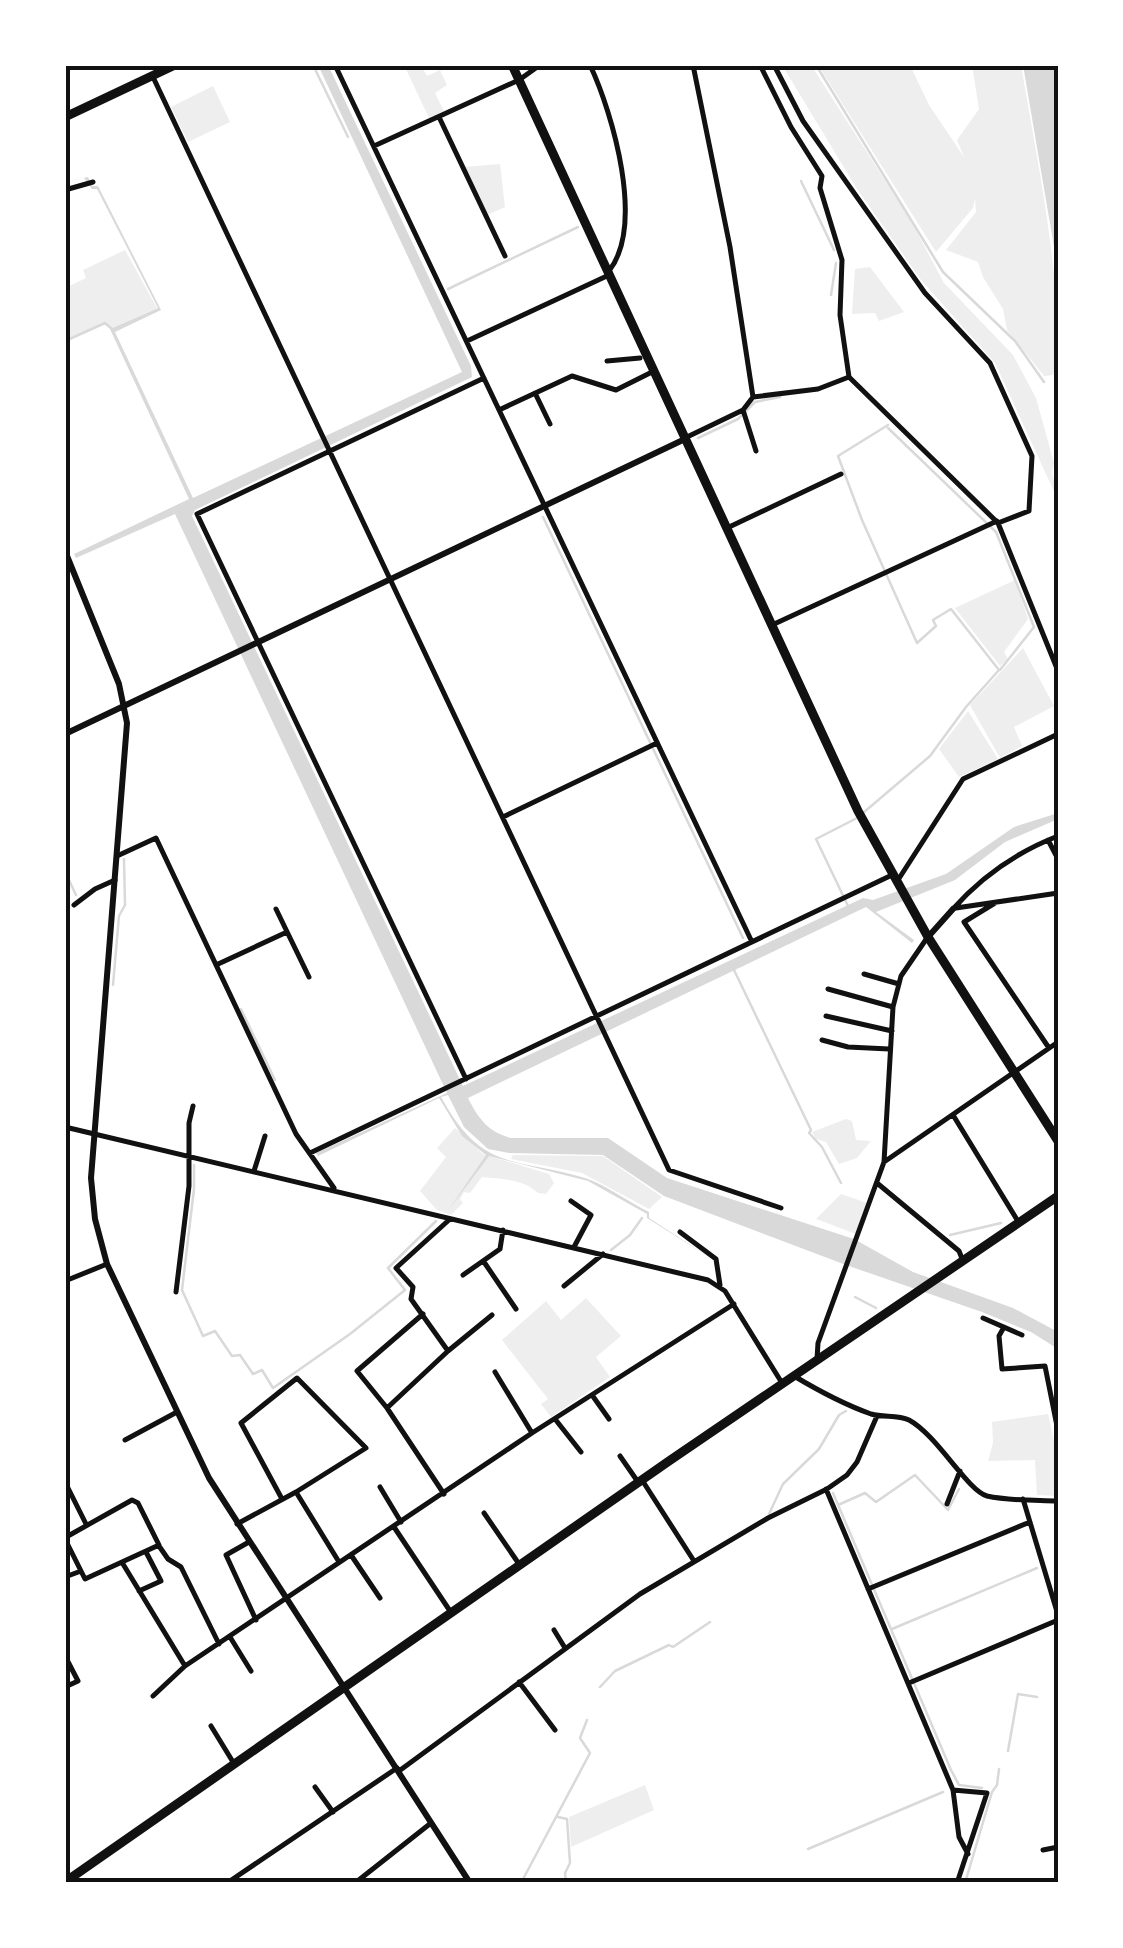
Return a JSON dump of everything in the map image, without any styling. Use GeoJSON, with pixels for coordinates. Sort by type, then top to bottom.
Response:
{"type":"FeatureCollection","features":[{"type":"Feature","properties":{"kind":"main road"},"geometry":{"type":"LineString","coordinates":[[65,117],[174,65]]}},
{"type":"Feature","properties":{"kind":"main road"},"geometry":{"type":"LineString","coordinates":[[512,65],[830,752],[928,938],[1058,1141]]}},
{"type":"Feature","properties":{"kind":"main road"},"geometry":{"type":"LineString","coordinates":[[65,1882],[640,1481],[1058,1196]]}},
{"type":"Feature","properties":{"kind":"street"},"geometry":{"type":"LineString","coordinates":[[336,65],[752,942]]}},
{"type":"Feature","properties":{"kind":"street"},"geometry":{"type":"LineString","coordinates":[[374,146],[519,80],[540,65]]}},
{"type":"Feature","properties":{"kind":"street"},"geometry":{"type":"LineString","coordinates":[[467,341],[610,273],[621,256],[626,228],[621,173],[606,100],[590,65]]}},
{"type":"Feature","properties":{"kind":"street"},"geometry":{"type":"LineString","coordinates":[[693,65],[730,248],[753,397]]}},
{"type":"Feature","properties":{"kind":"street"},"geometry":{"type":"LineString","coordinates":[[760,65],[791,127],[822,176],[821,194],[842,260],[840,316],[849,377],[997,522],[1058,671]]}},
{"type":"Feature","properties":{"kind":"street"},"geometry":{"type":"LineString","coordinates":[[772,625],[1028,511],[1032,456],[990,363],[925,293],[804,121],[774,65]]}},
{"type":"Feature","properties":{"kind":"street"},"geometry":{"type":"LineString","coordinates":[[152,76],[669,1170],[781,1208]]}},
{"type":"Feature","properties":{"kind":"street"},"geometry":{"type":"LineString","coordinates":[[438,116],[506,256]]}},
{"type":"Feature","properties":{"kind":"street"},"geometry":{"type":"LineString","coordinates":[[65,190],[93,182]]}},
{"type":"Feature","properties":{"kind":"street"},"geometry":{"type":"LineString","coordinates":[[607,361],[640,358]]}},
{"type":"Feature","properties":{"kind":"street"},"geometry":{"type":"LineString","coordinates":[[499,410],[572,376],[616,390],[654,371]]}},
{"type":"Feature","properties":{"kind":"street"},"geometry":{"type":"LineString","coordinates":[[65,734],[545,507],[743,410],[753,397],[818,389],[849,377]]}},
{"type":"Feature","properties":{"kind":"street"},"geometry":{"type":"LineString","coordinates":[[466,1079],[198,514],[484,378]]}},
{"type":"Feature","properties":{"kind":"street"},"geometry":{"type":"LineString","coordinates":[[536,393],[550,424]]}},
{"type":"Feature","properties":{"kind":"street"},"geometry":{"type":"LineString","coordinates":[[743,410],[756,451]]}},
{"type":"Feature","properties":{"kind":"street"},"geometry":{"type":"LineString","coordinates":[[727,528],[841,474]]}},
{"type":"Feature","properties":{"kind":"street"},"geometry":{"type":"LineString","coordinates":[[65,551],[124,706],[127,724],[92,1192],[94,1219],[107,1264],[209,1478],[470,1883]]}},
{"type":"Feature","properties":{"kind":"street"},"geometry":{"type":"LineString","coordinates":[[310,1154],[894,878],[963,780],[1058,734]]}},
{"type":"Feature","properties":{"kind":"street"},"geometry":{"type":"LineString","coordinates":[[503,817],[658,743]]}},
{"type":"Feature","properties":{"kind":"street"},"geometry":{"type":"LineString","coordinates":[[817,1359],[818,1344],[884,1162],[889,1049],[901,976],[977,882],[1058,836]]}},
{"type":"Feature","properties":{"kind":"street"},"geometry":{"type":"LineString","coordinates":[[117,856],[156,838],[296,1134],[336,1191]]}},
{"type":"Feature","properties":{"kind":"street"},"geometry":{"type":"LineString","coordinates":[[1048,840],[1058,859]]}},
{"type":"Feature","properties":{"kind":"street"},"geometry":{"type":"LineString","coordinates":[[74,906],[94,889],[115,880]]}},
{"type":"Feature","properties":{"kind":"street"},"geometry":{"type":"LineString","coordinates":[[953,909],[1058,893]]}},
{"type":"Feature","properties":{"kind":"street"},"geometry":{"type":"LineString","coordinates":[[994,902],[964,922],[1049,1048]]}},
{"type":"Feature","properties":{"kind":"street"},"geometry":{"type":"LineString","coordinates":[[276,909],[309,977]]}},
{"type":"Feature","properties":{"kind":"street"},"geometry":{"type":"LineString","coordinates":[[216,965],[286,932]]}},
{"type":"Feature","properties":{"kind":"street"},"geometry":{"type":"LineString","coordinates":[[864,974],[899,984]]}},
{"type":"Feature","properties":{"kind":"street"},"geometry":{"type":"LineString","coordinates":[[828,989],[894,1007]]}},
{"type":"Feature","properties":{"kind":"street"},"geometry":{"type":"LineString","coordinates":[[826,1016],[892,1031]]}},
{"type":"Feature","properties":{"kind":"street"},"geometry":{"type":"LineString","coordinates":[[822,1040],[848,1048],[889,1049]]}},
{"type":"Feature","properties":{"kind":"street"},"geometry":{"type":"LineString","coordinates":[[884,1162],[1058,1042]]}},
{"type":"Feature","properties":{"kind":"street"},"geometry":{"type":"LineString","coordinates":[[176,1292],[193,1106]]}},
{"type":"Feature","properties":{"kind":"street"},"geometry":{"type":"LineString","coordinates":[[952,1114],[1019,1222]]}},
{"type":"Feature","properties":{"kind":"street"},"geometry":{"type":"LineString","coordinates":[[65,1127],[720,1285]]}},
{"type":"Feature","properties":{"kind":"street"},"geometry":{"type":"LineString","coordinates":[[254,1171],[265,1136]]}},
{"type":"Feature","properties":{"kind":"street"},"geometry":{"type":"LineString","coordinates":[[877,1183],[959,1251],[964,1262]]}},
{"type":"Feature","properties":{"kind":"street"},"geometry":{"type":"LineString","coordinates":[[571,1201],[591,1215],[574,1247]]}},
{"type":"Feature","properties":{"kind":"street"},"geometry":{"type":"LineString","coordinates":[[448,1351],[411,1299],[413,1287],[396,1268],[450,1218]]}},
{"type":"Feature","properties":{"kind":"street"},"geometry":{"type":"LineString","coordinates":[[463,1274],[500,1249],[503,1230]]}},
{"type":"Feature","properties":{"kind":"street"},"geometry":{"type":"LineString","coordinates":[[680,1232],[716,1259],[720,1285],[782,1383]]}},
{"type":"Feature","properties":{"kind":"street"},"geometry":{"type":"LineString","coordinates":[[564,1286],[603,1254]]}},
{"type":"Feature","properties":{"kind":"street"},"geometry":{"type":"LineString","coordinates":[[483,1260],[516,1309]]}},
{"type":"Feature","properties":{"kind":"street"},"geometry":{"type":"LineString","coordinates":[[65,1281],[107,1264]]}},
{"type":"Feature","properties":{"kind":"street"},"geometry":{"type":"LineString","coordinates":[[152,1696],[186,1666],[352,1554],[734,1304]]}},
{"type":"Feature","properties":{"kind":"street"},"geometry":{"type":"LineString","coordinates":[[423,1314],[356,1371],[387,1408],[444,1494]]}},
{"type":"Feature","properties":{"kind":"street"},"geometry":{"type":"LineString","coordinates":[[387,1408],[492,1315]]}},
{"type":"Feature","properties":{"kind":"street"},"geometry":{"type":"LineString","coordinates":[[983,1318],[1022,1335]]}},
{"type":"Feature","properties":{"kind":"street"},"geometry":{"type":"LineString","coordinates":[[1004,1327],[999,1336],[1002,1369],[1045,1366],[1058,1431]]}},
{"type":"Feature","properties":{"kind":"street"},"geometry":{"type":"LineString","coordinates":[[494,1372],[532,1433]]}},
{"type":"Feature","properties":{"kind":"street"},"geometry":{"type":"LineString","coordinates":[[794,1375],[830,1398],[877,1416],[897,1415],[912,1422],[944,1449],[984,1496],[1058,1500]]}},
{"type":"Feature","properties":{"kind":"street"},"geometry":{"type":"LineString","coordinates":[[237,1524],[282,1500],[296,1492],[366,1448],[298,1378],[241,1423],[282,1500]]}},
{"type":"Feature","properties":{"kind":"street"},"geometry":{"type":"LineString","coordinates":[[592,1395],[609,1418]]}},
{"type":"Feature","properties":{"kind":"street"},"geometry":{"type":"LineString","coordinates":[[126,1440],[177,1412]]}},
{"type":"Feature","properties":{"kind":"street"},"geometry":{"type":"LineString","coordinates":[[226,1883],[398,1770],[640,1594],[847,1475],[857,1462],[877,1416]]}},
{"type":"Feature","properties":{"kind":"street"},"geometry":{"type":"LineString","coordinates":[[555,1419],[581,1452]]}},
{"type":"Feature","properties":{"kind":"street"},"geometry":{"type":"LineString","coordinates":[[620,1456],[694,1561]]}},
{"type":"Feature","properties":{"kind":"street"},"geometry":{"type":"LineString","coordinates":[[947,1504],[960,1471]]}},
{"type":"Feature","properties":{"kind":"street"},"geometry":{"type":"LineString","coordinates":[[65,1482],[86,1525]]}},
{"type":"Feature","properties":{"kind":"street"},"geometry":{"type":"LineString","coordinates":[[380,1487],[401,1522]]}},
{"type":"Feature","properties":{"kind":"street"},"geometry":{"type":"LineString","coordinates":[[826,1490],[952,1790],[959,1837],[968,1854]]}},
{"type":"Feature","properties":{"kind":"street"},"geometry":{"type":"LineString","coordinates":[[296,1492],[339,1563]]}},
{"type":"Feature","properties":{"kind":"street"},"geometry":{"type":"LineString","coordinates":[[908,1684],[1058,1617],[1023,1499]]}},
{"type":"Feature","properties":{"kind":"street"},"geometry":{"type":"LineString","coordinates":[[159,1546],[84,1580],[66,1540],[132,1500],[138,1503],[159,1546],[180,1567],[219,1644]]}},
{"type":"Feature","properties":{"kind":"street"},"geometry":{"type":"LineString","coordinates":[[484,1513],[520,1566]]}},
{"type":"Feature","properties":{"kind":"street"},"geometry":{"type":"LineString","coordinates":[[868,1589],[1030,1522]]}},
{"type":"Feature","properties":{"kind":"street"},"geometry":{"type":"LineString","coordinates":[[394,1527],[452,1614]]}},
{"type":"Feature","properties":{"kind":"street"},"geometry":{"type":"LineString","coordinates":[[249,1542],[226,1555],[256,1620]]}},
{"type":"Feature","properties":{"kind":"street"},"geometry":{"type":"LineString","coordinates":[[139,1592],[161,1580],[146,1552]]}},
{"type":"Feature","properties":{"kind":"street"},"geometry":{"type":"LineString","coordinates":[[352,1554],[380,1598]]}},
{"type":"Feature","properties":{"kind":"street"},"geometry":{"type":"LineString","coordinates":[[123,1564],[186,1666]]}},
{"type":"Feature","properties":{"kind":"street"},"geometry":{"type":"LineString","coordinates":[[65,1576],[81,1572]]}},
{"type":"Feature","properties":{"kind":"street"},"geometry":{"type":"LineString","coordinates":[[554,1630],[566,1648]]}},
{"type":"Feature","properties":{"kind":"street"},"geometry":{"type":"LineString","coordinates":[[230,1637],[251,1671]]}},
{"type":"Feature","properties":{"kind":"street"},"geometry":{"type":"LineString","coordinates":[[65,1656],[78,1682],[65,1687]]}},
{"type":"Feature","properties":{"kind":"street"},"geometry":{"type":"LineString","coordinates":[[519,1682],[555,1730]]}},
{"type":"Feature","properties":{"kind":"street"},"geometry":{"type":"LineString","coordinates":[[211,1726],[233,1764]]}},
{"type":"Feature","properties":{"kind":"street"},"geometry":{"type":"LineString","coordinates":[[315,1786],[333,1812]]}},
{"type":"Feature","properties":{"kind":"street"},"geometry":{"type":"LineString","coordinates":[[952,1790],[987,1792],[957,1883]]}},
{"type":"Feature","properties":{"kind":"street"},"geometry":{"type":"LineString","coordinates":[[355,1883],[432,1823]]}},
{"type":"Feature","properties":{"kind":"street"},"geometry":{"type":"LineString","coordinates":[[1043,1850],[1058,1846]]}},
{"type":"Feature","properties":{"kind":"shaded area"},"geometry":{"type":"Polygon","coordinates":[[[318,65],[328,65],[471,366],[472,377],[195,510],[192,516],[463,1086],[863,898],[873,900],[946,874],[1014,827],[1058,813],[1058,819],[1005,842],[955,880],[876,912],[914,940],[912,943],[866,907],[468,1098],[472,1105],[485,1123],[511,1138],[608,1138],[667,1178],[854,1239],[913,1272],[1013,1308],[1058,1332],[1058,1349],[1031,1332],[982,1312],[664,1196],[603,1155],[488,1149],[464,1127],[448,1095],[441,1097],[456,1121],[486,1150],[501,1158],[585,1178],[601,1185],[649,1212],[649,1218],[712,1259],[647,1218],[647,1214],[588,1181],[489,1156],[447,1212],[486,1155],[462,1136],[439,1098],[318,1156],[316,1153],[447,1093],[175,514],[76,558],[74,554],[189,499],[110,329],[158,308],[97,189],[92,189],[84,178],[65,182],[88,177],[92,186],[98,186],[161,310],[115,332],[193,498],[462,372],[318,65]]]}},
{"type":"Feature","properties":{"kind":"shaded area"},"geometry":{"type":"Polygon","coordinates":[[[404,65],[421,65],[427,76],[440,70],[447,85],[435,93],[444,111],[429,118],[404,65]]]}},
{"type":"Feature","properties":{"kind":"shaded area"},"geometry":{"type":"Polygon","coordinates":[[[782,65],[811,65],[911,221],[944,283],[1013,355],[1036,398],[1054,463],[1058,500],[995,363],[921,280],[857,189],[782,65]]]}},
{"type":"Feature","properties":{"kind":"shaded area"},"geometry":{"type":"Polygon","coordinates":[[[818,65],[910,65],[929,105],[964,157],[957,140],[979,109],[972,65],[1021,65],[1053,268],[1058,337],[1053,375],[1044,376],[1007,330],[1003,309],[978,262],[946,250],[976,212],[975,198],[973,208],[936,252],[818,65]]]}},
{"type":"Feature","properties":{"kind":"shaded area"},"geometry":{"type":"Polygon","coordinates":[[[1023,65],[1058,65],[1058,369],[1054,247],[1023,65]]]}},
{"type":"Feature","properties":{"kind":"shaded area"},"geometry":{"type":"Polygon","coordinates":[[[213,86],[230,122],[188,142],[171,107],[213,86]]]}},
{"type":"Feature","properties":{"kind":"shaded area"},"geometry":{"type":"Polygon","coordinates":[[[500,164],[505,207],[487,215],[463,167],[500,164]]]}},
{"type":"Feature","properties":{"kind":"shaded area"},"geometry":{"type":"Polygon","coordinates":[[[125,250],[157,308],[112,328],[105,322],[65,340],[65,288],[86,278],[83,270],[125,250]]]}},
{"type":"Feature","properties":{"kind":"shaded area"},"geometry":{"type":"Polygon","coordinates":[[[870,267],[904,312],[879,321],[875,313],[852,314],[855,269],[870,267]]]}},
{"type":"Feature","properties":{"kind":"shaded area"},"geometry":{"type":"Polygon","coordinates":[[[1015,580],[1028,619],[1004,652],[1008,659],[1000,666],[955,608],[1015,580]]]}},
{"type":"Feature","properties":{"kind":"shaded area"},"geometry":{"type":"Polygon","coordinates":[[[1023,648],[1054,706],[1014,727],[1022,746],[1000,758],[970,705],[1023,648]]]}},
{"type":"Feature","properties":{"kind":"shaded area"},"geometry":{"type":"Polygon","coordinates":[[[968,711],[998,759],[959,777],[939,749],[968,711]]]}},
{"type":"Feature","properties":{"kind":"shaded area"},"geometry":{"type":"Polygon","coordinates":[[[846,1119],[852,1121],[856,1140],[871,1141],[857,1158],[839,1164],[826,1142],[816,1139],[812,1132],[846,1119]]]}},
{"type":"Feature","properties":{"kind":"shaded area"},"geometry":{"type":"Polygon","coordinates":[[[455,1128],[483,1154],[549,1174],[554,1183],[546,1194],[519,1182],[482,1177],[470,1193],[464,1192],[460,1199],[463,1203],[451,1215],[437,1210],[420,1191],[446,1157],[437,1148],[455,1128]]]}},
{"type":"Feature","properties":{"kind":"shaded area"},"geometry":{"type":"Polygon","coordinates":[[[513,1155],[603,1156],[662,1197],[649,1209],[582,1173],[511,1159],[513,1155]]]}},
{"type":"Feature","properties":{"kind":"shaded area"},"geometry":{"type":"Polygon","coordinates":[[[841,1194],[867,1203],[856,1234],[816,1219],[841,1194]]]}},
{"type":"Feature","properties":{"kind":"shaded area"},"geometry":{"type":"Polygon","coordinates":[[[586,1298],[621,1336],[596,1357],[610,1377],[551,1417],[541,1404],[548,1399],[502,1340],[546,1301],[561,1320],[586,1298]]]}},
{"type":"Feature","properties":{"kind":"shaded area"},"geometry":{"type":"Polygon","coordinates":[[[1048,1414],[1058,1459],[1058,1496],[1037,1495],[1035,1460],[988,1461],[993,1443],[992,1422],[1048,1414]]]}},
{"type":"Feature","properties":{"kind":"shaded area"},"geometry":{"type":"Polygon","coordinates":[[[645,1785],[654,1810],[571,1847],[569,1817],[645,1785]]]}},
{"type":"Feature","properties":{"kind":"waterway"},"geometry":{"type":"LineString","coordinates":[[313,65],[348,137]]}},
{"type":"Feature","properties":{"kind":"waterway"},"geometry":{"type":"LineString","coordinates":[[816,65],[943,272],[1015,341],[1044,382]]}},
{"type":"Feature","properties":{"kind":"waterway"},"geometry":{"type":"LineString","coordinates":[[801,181],[834,250]]}},
{"type":"Feature","properties":{"kind":"waterway"},"geometry":{"type":"LineString","coordinates":[[448,289],[578,227]]}},
{"type":"Feature","properties":{"kind":"waterway"},"geometry":{"type":"LineString","coordinates":[[831,295],[836,263]]}},
{"type":"Feature","properties":{"kind":"waterway"},"geometry":{"type":"LineString","coordinates":[[65,341],[105,323],[112,329]]}},
{"type":"Feature","properties":{"kind":"waterway"},"geometry":{"type":"LineString","coordinates":[[698,438],[738,419],[755,402],[780,397]]}},
{"type":"Feature","properties":{"kind":"waterway"},"geometry":{"type":"LineString","coordinates":[[863,813],[930,756],[999,670],[951,609],[933,620],[936,626],[917,643],[838,456],[888,425]]}},
{"type":"Feature","properties":{"kind":"waterway"},"geometry":{"type":"LineString","coordinates":[[888,428],[996,532],[1034,627],[1000,670]]}},
{"type":"Feature","properties":{"kind":"waterway"},"geometry":{"type":"LineString","coordinates":[[543,517],[743,938]]}},
{"type":"Feature","properties":{"kind":"waterway"},"geometry":{"type":"LineString","coordinates":[[849,908],[816,839],[857,818]]}},
{"type":"Feature","properties":{"kind":"waterway"},"geometry":{"type":"LineString","coordinates":[[113,985],[119,916],[125,905],[124,859]]}},
{"type":"Feature","properties":{"kind":"waterway"},"geometry":{"type":"LineString","coordinates":[[65,872],[76,895]]}},
{"type":"Feature","properties":{"kind":"waterway"},"geometry":{"type":"LineString","coordinates":[[734,970],[811,1130],[809,1133],[822,1147],[841,1183]]}},
{"type":"Feature","properties":{"kind":"waterway"},"geometry":{"type":"LineString","coordinates":[[241,1009],[275,1080]]}},
{"type":"Feature","properties":{"kind":"waterway"},"geometry":{"type":"LineString","coordinates":[[194,1165],[182,1290],[203,1336],[215,1331],[232,1356],[240,1355],[253,1374],[262,1370],[273,1388],[405,1290],[388,1268],[436,1221]]}},
{"type":"Feature","properties":{"kind":"waterway"},"geometry":{"type":"LineString","coordinates":[[611,1250],[630,1235],[642,1218]]}},
{"type":"Feature","properties":{"kind":"waterway"},"geometry":{"type":"LineString","coordinates":[[950,1235],[1001,1223]]}},
{"type":"Feature","properties":{"kind":"waterway"},"geometry":{"type":"LineString","coordinates":[[855,1297],[876,1308]]}},
{"type":"Feature","properties":{"kind":"waterway"},"geometry":{"type":"LineString","coordinates":[[769,1514],[783,1484],[819,1449],[839,1415],[846,1411]]}},
{"type":"Feature","properties":{"kind":"waterway"},"geometry":{"type":"LineString","coordinates":[[838,1505],[865,1493],[876,1502],[915,1475],[948,1510],[959,1489]]}},
{"type":"Feature","properties":{"kind":"waterway"},"geometry":{"type":"LineString","coordinates":[[833,1493],[951,1770],[959,1785],[982,1788]]}},
{"type":"Feature","properties":{"kind":"waterway"},"geometry":{"type":"LineString","coordinates":[[65,1497],[69,1505],[65,1507]]}},
{"type":"Feature","properties":{"kind":"waterway"},"geometry":{"type":"LineString","coordinates":[[892,1629],[1037,1568]]}},
{"type":"Feature","properties":{"kind":"waterway"},"geometry":{"type":"LineString","coordinates":[[600,1687],[615,1671],[669,1645],[673,1647],[710,1622]]}},
{"type":"Feature","properties":{"kind":"waterway"},"geometry":{"type":"LineString","coordinates":[[1008,1751],[1018,1694],[1037,1697]]}},
{"type":"Feature","properties":{"kind":"waterway"},"geometry":{"type":"LineString","coordinates":[[521,1883],[590,1753],[580,1738],[587,1720]]}},
{"type":"Feature","properties":{"kind":"waterway"},"geometry":{"type":"LineString","coordinates":[[965,1883],[999,1769]]}},
{"type":"Feature","properties":{"kind":"waterway"},"geometry":{"type":"LineString","coordinates":[[808,1849],[943,1792]]}},
{"type":"Feature","properties":{"kind":"waterway"},"geometry":{"type":"LineString","coordinates":[[558,1817],[567,1819],[570,1863],[566,1883]]}}]}
